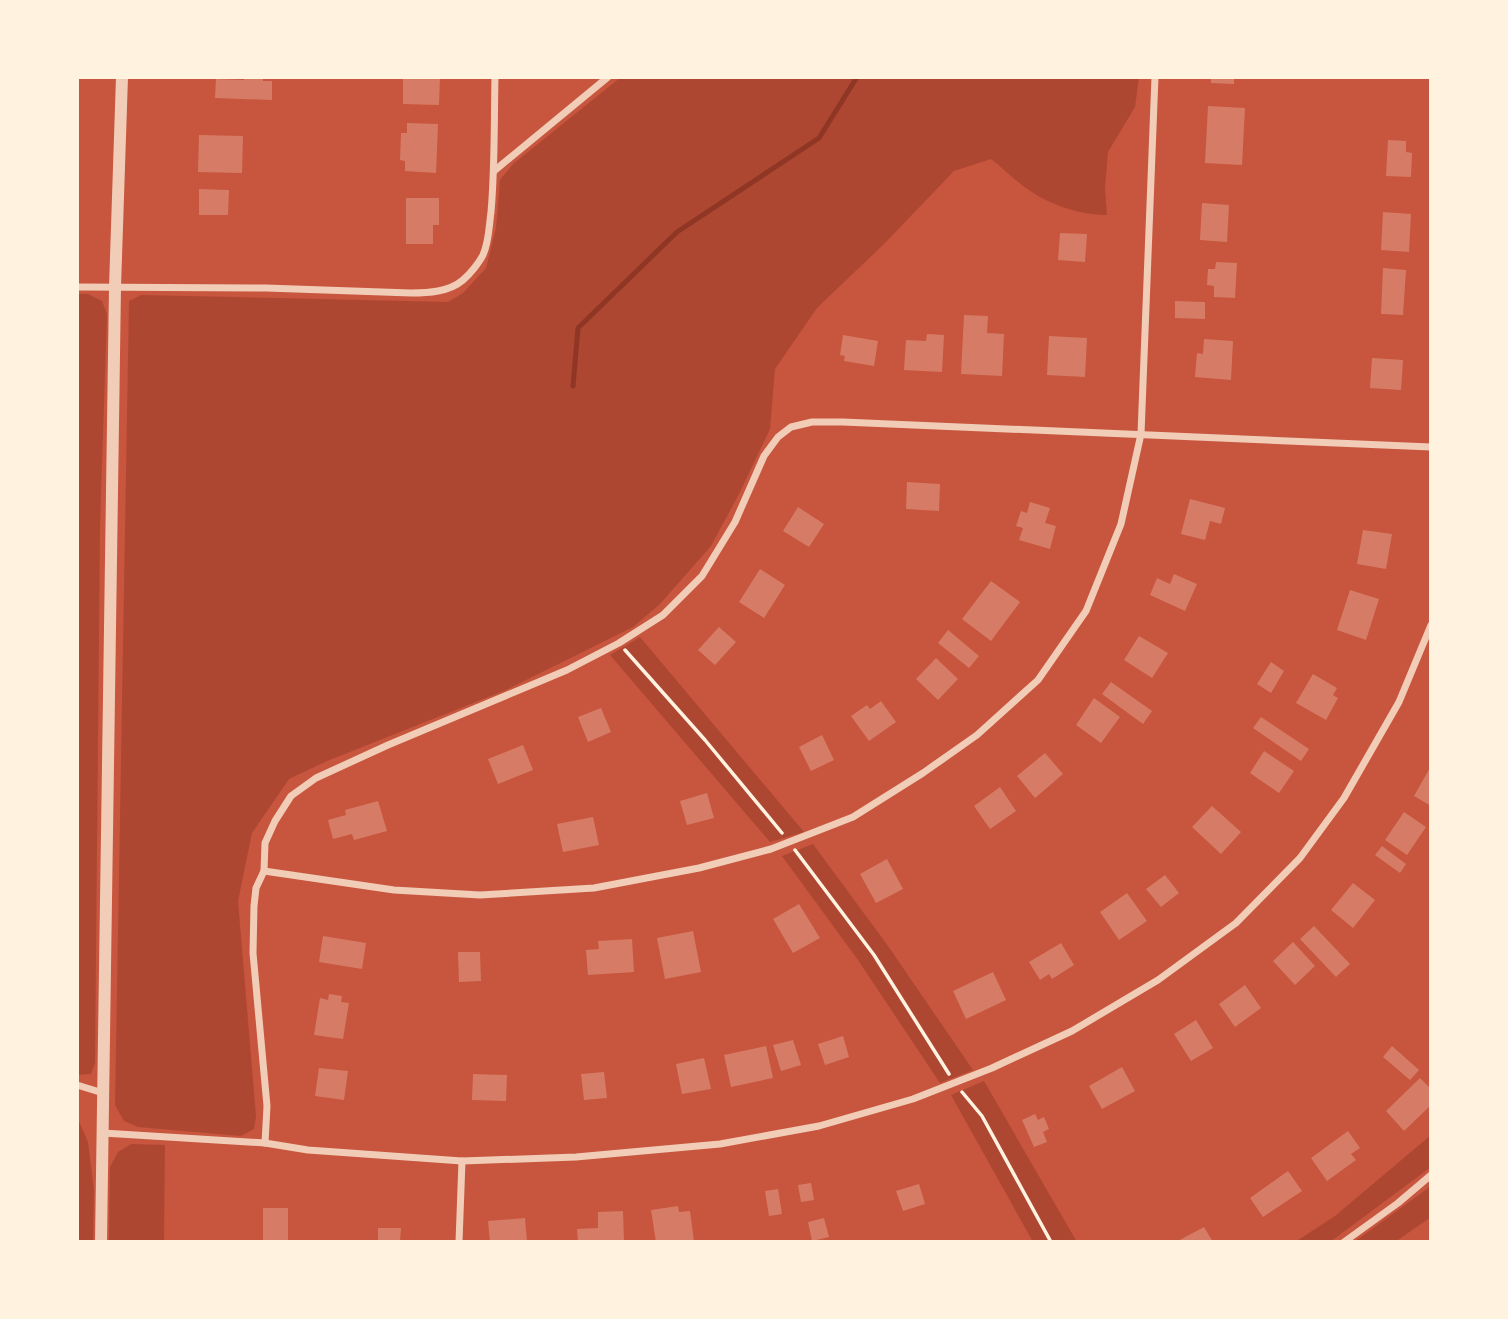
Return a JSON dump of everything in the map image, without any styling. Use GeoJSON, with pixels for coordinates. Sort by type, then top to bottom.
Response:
{"type":"FeatureCollection","features":[{"type":"Feature","properties":{"kind":"street"},"geometry":{"type":"LineString","coordinates":[[101,1242],[115,286],[122,77]]}},
{"type":"Feature","properties":{"kind":"street"},"geometry":{"type":"LineString","coordinates":[[77,287],[266,288],[430,293],[462,281],[483,254],[488,234],[495,171],[495,77]]}},
{"type":"Feature","properties":{"kind":"street"},"geometry":{"type":"LineString","coordinates":[[495,171],[608,77]]}},
{"type":"Feature","properties":{"kind":"street"},"geometry":{"type":"LineString","coordinates":[[264,871],[394,890],[480,895],[594,888],[699,868],[789,842],[853,817],[977,735],[1038,681],[1086,611],[1121,524],[1141,434],[1155,77]]}},
{"type":"Feature","properties":{"kind":"street"},"geometry":{"type":"LineString","coordinates":[[265,1143],[267,1106],[253,953],[254,906],[264,871],[265,844],[275,821],[292,796],[316,778],[388,745],[530,687],[619,643],[663,615],[702,576],[735,522],[764,456],[778,437],[791,427],[812,422],[1431,447]]}},
{"type":"Feature","properties":{"kind":"street"},"geometry":{"type":"LineString","coordinates":[[103,1133],[265,1143],[308,1150],[462,1161],[576,1157],[720,1144],[819,1126],[913,1099],[955,1083],[1072,1031],[1158,980],[1236,923],[1300,858],[1344,798],[1399,702],[1431,625]]}},
{"type":"Feature","properties":{"kind":"street"},"geometry":{"type":"LineString","coordinates":[[77,1085],[103,1093]]}},
{"type":"Feature","properties":{"kind":"street"},"geometry":{"type":"LineString","coordinates":[[459,1242],[462,1161]]}},
{"type":"Feature","properties":{"kind":"street"},"geometry":{"type":"LineString","coordinates":[[1344,1242],[1431,1175]]}},
{"type":"Feature","properties":{"kind":"path"},"geometry":{"type":"LineString","coordinates":[[619,643],[705,740],[789,842],[874,955],[955,1083],[982,1116],[1051,1242]]}},
{"type":"Feature","properties":{"kind":"shaded area"},"geometry":{"type":"Polygon","coordinates":[[[621,77],[1139,77],[1135,107],[1108,152],[1105,188],[1107,215],[1056,205],[1024,186],[991,159],[954,171],[886,242],[817,308],[775,369],[770,429],[711,546],[660,604],[633,627],[506,690],[327,761],[289,779],[252,833],[238,901],[256,1116],[254,1129],[241,1136],[138,1127],[124,1121],[115,1105],[129,301],[141,295],[448,302],[463,293],[486,268],[496,228],[500,180],[513,164],[621,77]]]}},
{"type":"Feature","properties":{"kind":"shaded area"},"geometry":{"type":"Polygon","coordinates":[[[77,294],[88,294],[102,301],[107,314],[100,526],[95,1063],[91,1074],[77,1075],[77,294]]]}},
{"type":"Feature","properties":{"kind":"shaded area"},"geometry":{"type":"Polygon","coordinates":[[[640,637],[804,832],[770,842],[610,655],[640,637]]]}},
{"type":"Feature","properties":{"kind":"shaded area"},"geometry":{"type":"Polygon","coordinates":[[[813,844],[888,946],[973,1070],[940,1083],[858,960],[782,856],[813,844]]]}},
{"type":"Feature","properties":{"kind":"shaded area"},"geometry":{"type":"Polygon","coordinates":[[[984,1081],[1077,1242],[1033,1242],[951,1095],[984,1081]]]}},
{"type":"Feature","properties":{"kind":"shaded area"},"geometry":{"type":"Polygon","coordinates":[[[77,1117],[88,1142],[94,1190],[93,1242],[77,1242],[77,1117]]]}},
{"type":"Feature","properties":{"kind":"shaded area"},"geometry":{"type":"Polygon","coordinates":[[[1431,1135],[1431,1167],[1330,1242],[1295,1242],[1335,1216],[1431,1135]]]}},
{"type":"Feature","properties":{"kind":"shaded area"},"geometry":{"type":"Polygon","coordinates":[[[131,1144],[165,1145],[164,1242],[109,1242],[110,1167],[118,1152],[131,1144]]]}},
{"type":"Feature","properties":{"kind":"shaded area"},"geometry":{"type":"Polygon","coordinates":[[[1431,1186],[1431,1217],[1395,1242],[1354,1242],[1431,1186]]]}},
{"type":"Feature","properties":{"kind":"building"},"geometry":{"type":"Polygon","coordinates":[[[244,77],[263,77],[263,81],[272,81],[272,100],[215,98],[216,79],[244,80],[244,77]]]}},
{"type":"Feature","properties":{"kind":"building"},"geometry":{"type":"Polygon","coordinates":[[[403,77],[440,77],[439,105],[403,104],[403,77]]]}},
{"type":"Feature","properties":{"kind":"building"},"geometry":{"type":"Polygon","coordinates":[[[1211,77],[1234,77],[1234,84],[1211,83],[1211,77]]]}},
{"type":"Feature","properties":{"kind":"building"},"geometry":{"type":"Polygon","coordinates":[[[1208,106],[1245,108],[1242,165],[1205,163],[1208,106]]]}},
{"type":"Feature","properties":{"kind":"building"},"geometry":{"type":"Polygon","coordinates":[[[407,123],[438,124],[436,173],[405,171],[405,161],[400,160],[401,133],[407,133],[407,123]]]}},
{"type":"Feature","properties":{"kind":"building"},"geometry":{"type":"Polygon","coordinates":[[[199,135],[243,136],[242,173],[198,172],[199,135]]]}},
{"type":"Feature","properties":{"kind":"building"},"geometry":{"type":"Polygon","coordinates":[[[1388,140],[1406,141],[1406,152],[1412,153],[1411,177],[1386,176],[1388,140]]]}},
{"type":"Feature","properties":{"kind":"building"},"geometry":{"type":"Polygon","coordinates":[[[199,189],[229,190],[228,215],[199,215],[199,189]]]}},
{"type":"Feature","properties":{"kind":"building"},"geometry":{"type":"Polygon","coordinates":[[[406,198],[439,198],[439,225],[433,225],[433,244],[406,244],[406,198]]]}},
{"type":"Feature","properties":{"kind":"building"},"geometry":{"type":"Polygon","coordinates":[[[1202,203],[1229,205],[1227,242],[1200,240],[1202,203]]]}},
{"type":"Feature","properties":{"kind":"building"},"geometry":{"type":"Polygon","coordinates":[[[1383,212],[1411,214],[1409,252],[1381,250],[1383,212]]]}},
{"type":"Feature","properties":{"kind":"building"},"geometry":{"type":"Polygon","coordinates":[[[1060,233],[1087,234],[1085,262],[1058,260],[1060,233]]]}},
{"type":"Feature","properties":{"kind":"building"},"geometry":{"type":"Polygon","coordinates":[[[1216,262],[1237,263],[1235,298],[1214,297],[1214,286],[1207,285],[1208,269],[1215,269],[1216,262]]]}},
{"type":"Feature","properties":{"kind":"building"},"geometry":{"type":"Polygon","coordinates":[[[1383,268],[1406,270],[1403,315],[1381,314],[1383,268]]]}},
{"type":"Feature","properties":{"kind":"building"},"geometry":{"type":"Polygon","coordinates":[[[1175,301],[1205,302],[1205,319],[1175,318],[1175,301]]]}},
{"type":"Feature","properties":{"kind":"building"},"geometry":{"type":"Polygon","coordinates":[[[964,315],[988,316],[987,333],[1004,334],[1002,376],[961,374],[964,315]]]}},
{"type":"Feature","properties":{"kind":"building"},"geometry":{"type":"Polygon","coordinates":[[[927,334],[944,335],[942,372],[904,370],[906,340],[926,341],[927,334]]]}},
{"type":"Feature","properties":{"kind":"building"},"geometry":{"type":"Polygon","coordinates":[[[843,335],[878,341],[874,366],[844,361],[845,356],[840,355],[843,335]]]}},
{"type":"Feature","properties":{"kind":"building"},"geometry":{"type":"Polygon","coordinates":[[[1049,336],[1087,338],[1085,377],[1047,375],[1049,336]]]}},
{"type":"Feature","properties":{"kind":"building"},"geometry":{"type":"Polygon","coordinates":[[[1204,339],[1233,341],[1231,380],[1195,377],[1197,353],[1203,354],[1204,339]]]}},
{"type":"Feature","properties":{"kind":"building"},"geometry":{"type":"Polygon","coordinates":[[[1372,358],[1403,360],[1401,390],[1370,388],[1372,358]]]}},
{"type":"Feature","properties":{"kind":"building"},"geometry":{"type":"Polygon","coordinates":[[[907,482],[940,484],[939,511],[906,509],[907,482]]]}},
{"type":"Feature","properties":{"kind":"building"},"geometry":{"type":"Polygon","coordinates":[[[1190,499],[1225,508],[1221,524],[1210,521],[1205,540],[1181,534],[1190,499]]]}},
{"type":"Feature","properties":{"kind":"building"},"geometry":{"type":"Polygon","coordinates":[[[1030,502],[1050,508],[1045,523],[1056,526],[1050,549],[1019,540],[1023,528],[1016,526],[1021,511],[1027,513],[1030,502]]]}},
{"type":"Feature","properties":{"kind":"building"},"geometry":{"type":"Polygon","coordinates":[[[798,507],[824,524],[809,547],[783,531],[798,507]]]}},
{"type":"Feature","properties":{"kind":"building"},"geometry":{"type":"Polygon","coordinates":[[[1363,530],[1392,534],[1386,569],[1357,564],[1363,530]]]}},
{"type":"Feature","properties":{"kind":"building"},"geometry":{"type":"Polygon","coordinates":[[[760,569],[785,585],[764,618],[739,602],[760,569]]]}},
{"type":"Feature","properties":{"kind":"building"},"geometry":{"type":"Polygon","coordinates":[[[1174,574],[1197,584],[1185,611],[1150,595],[1157,578],[1170,584],[1174,574]]]}},
{"type":"Feature","properties":{"kind":"building"},"geometry":{"type":"Polygon","coordinates":[[[991,581],[1020,602],[991,641],[962,619],[991,581]]]}},
{"type":"Feature","properties":{"kind":"building"},"geometry":{"type":"Polygon","coordinates":[[[1350,590],[1379,599],[1366,640],[1337,630],[1350,590]]]}},
{"type":"Feature","properties":{"kind":"building"},"geometry":{"type":"Polygon","coordinates":[[[719,627],[736,642],[715,665],[698,650],[719,627]]]}},
{"type":"Feature","properties":{"kind":"building"},"geometry":{"type":"Polygon","coordinates":[[[948,630],[979,656],[969,668],[938,643],[948,630]]]}},
{"type":"Feature","properties":{"kind":"building"},"geometry":{"type":"Polygon","coordinates":[[[1139,636],[1168,653],[1152,678],[1124,660],[1139,636]]]}},
{"type":"Feature","properties":{"kind":"building"},"geometry":{"type":"Polygon","coordinates":[[[936,658],[958,679],[938,700],[916,679],[936,658]]]}},
{"type":"Feature","properties":{"kind":"building"},"geometry":{"type":"Polygon","coordinates":[[[1271,662],[1284,671],[1271,693],[1257,684],[1271,662]]]}},
{"type":"Feature","properties":{"kind":"building"},"geometry":{"type":"Polygon","coordinates":[[[1313,674],[1337,688],[1333,695],[1338,698],[1326,720],[1296,703],[1313,674]]]}},
{"type":"Feature","properties":{"kind":"building"},"geometry":{"type":"Polygon","coordinates":[[[1111,682],[1152,711],[1143,724],[1102,694],[1111,682]]]}},
{"type":"Feature","properties":{"kind":"building"},"geometry":{"type":"Polygon","coordinates":[[[1094,698],[1120,717],[1101,743],[1076,725],[1094,698]]]}},
{"type":"Feature","properties":{"kind":"building"},"geometry":{"type":"Polygon","coordinates":[[[881,701],[896,722],[869,741],[851,716],[867,705],[870,709],[881,701]]]}},
{"type":"Feature","properties":{"kind":"building"},"geometry":{"type":"Polygon","coordinates":[[[601,708],[611,732],[588,742],[578,717],[601,708]]]}},
{"type":"Feature","properties":{"kind":"building"},"geometry":{"type":"Polygon","coordinates":[[[1261,717],[1309,749],[1301,761],[1253,728],[1261,717]]]}},
{"type":"Feature","properties":{"kind":"building"},"geometry":{"type":"Polygon","coordinates":[[[822,735],[834,760],[811,771],[799,747],[822,735]]]}},
{"type":"Feature","properties":{"kind":"building"},"geometry":{"type":"Polygon","coordinates":[[[523,745],[533,770],[498,784],[488,759],[523,745]]]}},
{"type":"Feature","properties":{"kind":"building"},"geometry":{"type":"Polygon","coordinates":[[[1264,751],[1294,771],[1279,793],[1250,773],[1264,751]]]}},
{"type":"Feature","properties":{"kind":"building"},"geometry":{"type":"Polygon","coordinates":[[[1045,753],[1063,774],[1035,798],[1017,776],[1045,753]]]}},
{"type":"Feature","properties":{"kind":"building"},"geometry":{"type":"Polygon","coordinates":[[[1431,766],[1431,806],[1414,796],[1431,766]]]}},
{"type":"Feature","properties":{"kind":"building"},"geometry":{"type":"Polygon","coordinates":[[[1000,787],[1016,811],[990,829],[974,806],[1000,787]]]}},
{"type":"Feature","properties":{"kind":"building"},"geometry":{"type":"Polygon","coordinates":[[[707,793],[714,818],[687,825],[680,801],[707,793]]]}},
{"type":"Feature","properties":{"kind":"building"},"geometry":{"type":"Polygon","coordinates":[[[378,801],[387,831],[354,840],[352,834],[333,839],[328,820],[346,815],[345,810],[378,801]]]}},
{"type":"Feature","properties":{"kind":"building"},"geometry":{"type":"Polygon","coordinates":[[[1212,806],[1241,832],[1221,854],[1192,827],[1212,806]]]}},
{"type":"Feature","properties":{"kind":"building"},"geometry":{"type":"Polygon","coordinates":[[[1404,812],[1426,827],[1407,855],[1385,840],[1404,812]]]}},
{"type":"Feature","properties":{"kind":"building"},"geometry":{"type":"Polygon","coordinates":[[[593,817],[599,845],[563,852],[557,824],[593,817]]]}},
{"type":"Feature","properties":{"kind":"building"},"geometry":{"type":"Polygon","coordinates":[[[1382,846],[1406,864],[1400,873],[1375,855],[1382,846]]]}},
{"type":"Feature","properties":{"kind":"building"},"geometry":{"type":"Polygon","coordinates":[[[887,859],[903,889],[876,903],[860,874],[887,859]]]}},
{"type":"Feature","properties":{"kind":"building"},"geometry":{"type":"Polygon","coordinates":[[[1165,875],[1179,893],[1161,907],[1146,889],[1165,875]]]}},
{"type":"Feature","properties":{"kind":"building"},"geometry":{"type":"Polygon","coordinates":[[[1353,883],[1375,900],[1353,928],[1331,910],[1353,883]]]}},
{"type":"Feature","properties":{"kind":"building"},"geometry":{"type":"Polygon","coordinates":[[[1127,893],[1147,921],[1119,940],[1100,912],[1127,893]]]}},
{"type":"Feature","properties":{"kind":"building"},"geometry":{"type":"Polygon","coordinates":[[[799,904],[820,938],[793,953],[773,919],[799,904]]]}},
{"type":"Feature","properties":{"kind":"building"},"geometry":{"type":"Polygon","coordinates":[[[1314,926],[1350,964],[1336,977],[1300,939],[1314,926]]]}},
{"type":"Feature","properties":{"kind":"building"},"geometry":{"type":"Polygon","coordinates":[[[693,931],[701,972],[665,979],[657,938],[693,931]]]}},
{"type":"Feature","properties":{"kind":"building"},"geometry":{"type":"Polygon","coordinates":[[[323,936],[366,943],[362,969],[319,962],[323,936]]]}},
{"type":"Feature","properties":{"kind":"building"},"geometry":{"type":"Polygon","coordinates":[[[632,939],[634,972],[588,975],[586,950],[599,949],[598,941],[632,939]]]}},
{"type":"Feature","properties":{"kind":"building"},"geometry":{"type":"Polygon","coordinates":[[[1293,942],[1315,966],[1295,985],[1273,961],[1293,942]]]}},
{"type":"Feature","properties":{"kind":"building"},"geometry":{"type":"Polygon","coordinates":[[[1061,943],[1074,965],[1052,979],[1049,974],[1040,980],[1029,962],[1061,943]]]}},
{"type":"Feature","properties":{"kind":"building"},"geometry":{"type":"Polygon","coordinates":[[[458,952],[480,952],[481,981],[459,982],[458,952]]]}},
{"type":"Feature","properties":{"kind":"building"},"geometry":{"type":"Polygon","coordinates":[[[993,972],[1006,1000],[966,1019],[953,991],[993,972]]]}},
{"type":"Feature","properties":{"kind":"building"},"geometry":{"type":"Polygon","coordinates":[[[1245,985],[1261,1008],[1235,1027],[1219,1004],[1245,985]]]}},
{"type":"Feature","properties":{"kind":"building"},"geometry":{"type":"Polygon","coordinates":[[[329,994],[342,996],[341,1002],[349,1003],[343,1039],[314,1035],[320,998],[328,1000],[329,994]]]}},
{"type":"Feature","properties":{"kind":"building"},"geometry":{"type":"Polygon","coordinates":[[[1196,1020],[1213,1048],[1191,1061],[1174,1034],[1196,1020]]]}},
{"type":"Feature","properties":{"kind":"building"},"geometry":{"type":"Polygon","coordinates":[[[843,1036],[849,1057],[825,1065],[818,1044],[843,1036]]]}},
{"type":"Feature","properties":{"kind":"building"},"geometry":{"type":"Polygon","coordinates":[[[793,1040],[801,1065],[781,1071],[773,1045],[793,1040]]]}},
{"type":"Feature","properties":{"kind":"building"},"geometry":{"type":"Polygon","coordinates":[[[766,1046],[773,1078],[731,1087],[724,1055],[766,1046]]]}},
{"type":"Feature","properties":{"kind":"building"},"geometry":{"type":"Polygon","coordinates":[[[1392,1046],[1419,1070],[1410,1080],[1383,1057],[1392,1046]]]}},
{"type":"Feature","properties":{"kind":"building"},"geometry":{"type":"Polygon","coordinates":[[[704,1058],[711,1089],[682,1094],[676,1064],[704,1058]]]}},
{"type":"Feature","properties":{"kind":"building"},"geometry":{"type":"Polygon","coordinates":[[[1122,1067],[1135,1091],[1102,1109],[1089,1086],[1122,1067]]]}},
{"type":"Feature","properties":{"kind":"building"},"geometry":{"type":"Polygon","coordinates":[[[319,1068],[348,1071],[344,1100],[315,1096],[319,1068]]]}},
{"type":"Feature","properties":{"kind":"building"},"geometry":{"type":"Polygon","coordinates":[[[604,1072],[607,1098],[584,1100],[581,1074],[604,1072]]]}},
{"type":"Feature","properties":{"kind":"building"},"geometry":{"type":"Polygon","coordinates":[[[473,1074],[507,1075],[506,1101],[472,1100],[473,1074]]]}},
{"type":"Feature","properties":{"kind":"building"},"geometry":{"type":"Polygon","coordinates":[[[1420,1078],[1431,1089],[1431,1105],[1404,1131],[1386,1111],[1420,1078]]]}},
{"type":"Feature","properties":{"kind":"building"},"geometry":{"type":"Polygon","coordinates":[[[1035,1114],[1038,1120],[1044,1117],[1049,1129],[1043,1132],[1047,1142],[1034,1147],[1022,1120],[1035,1114]]]}},
{"type":"Feature","properties":{"kind":"building"},"geometry":{"type":"Polygon","coordinates":[[[1348,1131],[1360,1148],[1351,1154],[1356,1160],[1327,1181],[1311,1158],[1348,1131]]]}},
{"type":"Feature","properties":{"kind":"building"},"geometry":{"type":"Polygon","coordinates":[[[1288,1171],[1302,1191],[1263,1217],[1250,1198],[1288,1171]]]}},
{"type":"Feature","properties":{"kind":"building"},"geometry":{"type":"Polygon","coordinates":[[[811,1183],[814,1200],[801,1202],[798,1185],[811,1183]]]}},
{"type":"Feature","properties":{"kind":"building"},"geometry":{"type":"Polygon","coordinates":[[[919,1184],[925,1204],[903,1211],[896,1191],[919,1184]]]}},
{"type":"Feature","properties":{"kind":"building"},"geometry":{"type":"Polygon","coordinates":[[[778,1189],[782,1214],[769,1216],[765,1191],[778,1189]]]}},
{"type":"Feature","properties":{"kind":"building"},"geometry":{"type":"Polygon","coordinates":[[[678,1206],[679,1212],[690,1211],[694,1242],[656,1242],[651,1210],[678,1206]]]}},
{"type":"Feature","properties":{"kind":"building"},"geometry":{"type":"Polygon","coordinates":[[[263,1208],[288,1208],[288,1242],[263,1242],[263,1208]]]}},
{"type":"Feature","properties":{"kind":"building"},"geometry":{"type":"Polygon","coordinates":[[[623,1211],[624,1242],[578,1242],[577,1229],[598,1228],[598,1212],[623,1211]]]}},
{"type":"Feature","properties":{"kind":"building"},"geometry":{"type":"Polygon","coordinates":[[[525,1218],[527,1242],[490,1242],[488,1221],[525,1218]]]}},
{"type":"Feature","properties":{"kind":"building"},"geometry":{"type":"Polygon","coordinates":[[[824,1218],[829,1237],[812,1241],[808,1222],[824,1218]]]}},
{"type":"Feature","properties":{"kind":"building"},"geometry":{"type":"Polygon","coordinates":[[[1204,1227],[1213,1242],[1176,1242],[1204,1227]]]}},
{"type":"Feature","properties":{"kind":"building"},"geometry":{"type":"Polygon","coordinates":[[[378,1228],[401,1228],[400,1242],[378,1242],[378,1228]]]}},
{"type":"Feature","properties":{"kind":"waterway"},"geometry":{"type":"LineString","coordinates":[[573,386],[578,328],[677,232],[819,138],[857,77]]}}]}
